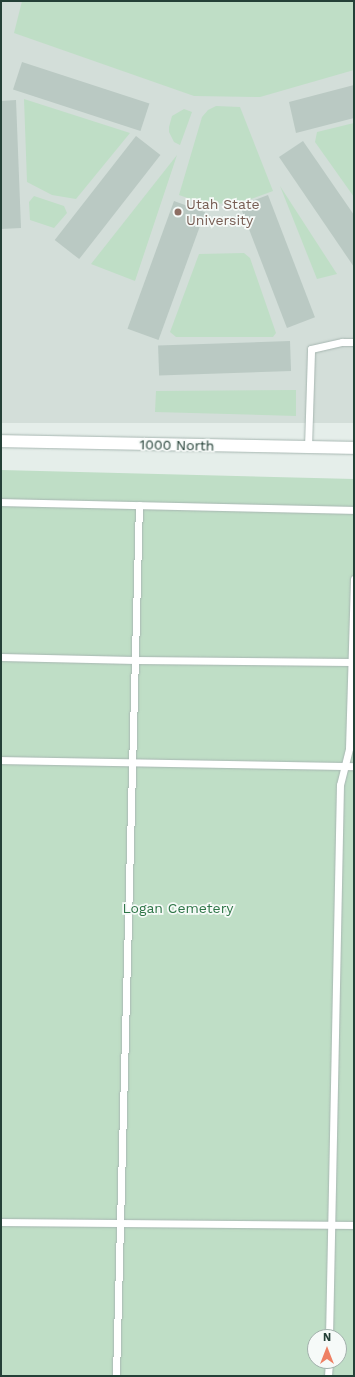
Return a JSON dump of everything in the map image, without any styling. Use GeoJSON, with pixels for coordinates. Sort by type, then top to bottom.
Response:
{"type":"FeatureCollection","features":[{"type":"Feature","properties":{"kind":"street","name":"1000 North"},"geometry":{"type":"LineString","coordinates":[[1,441],[354,448]]}},
{"type":"Feature","properties":{"kind":"lane"},"geometry":{"type":"LineString","coordinates":[[308,447],[311,349],[342,342],[354,342]]}},
{"type":"Feature","properties":{"kind":"lane"},"geometry":{"type":"LineString","coordinates":[[1,502],[354,510]]}},
{"type":"Feature","properties":{"kind":"lane"},"geometry":{"type":"LineString","coordinates":[[116,1376],[139,505]]}},
{"type":"Feature","properties":{"kind":"lane"},"geometry":{"type":"LineString","coordinates":[[329,1329],[340,784],[348,748],[354,578]]}},
{"type":"Feature","properties":{"kind":"lane"},"geometry":{"type":"LineString","coordinates":[[1,658],[351,662]]}},
{"type":"Feature","properties":{"kind":"lane"},"geometry":{"type":"LineString","coordinates":[[1,760],[354,766]]}},
{"type":"Feature","properties":{"kind":"lane"},"geometry":{"type":"LineString","coordinates":[[1,1222],[354,1225]]}},
{"type":"Feature","properties":{"kind":"shaded area","name":"Utah State University"},"geometry":{"type":"Polygon","coordinates":[[[1,1],[354,1],[354,423],[1,423],[1,1]]]}},
{"type":"Feature","properties":{"kind":"green space"},"geometry":{"type":"Polygon","coordinates":[[[22,1],[354,1],[354,70],[260,97],[194,96],[14,33],[22,1]]]}},
{"type":"Feature","properties":{"kind":"green space"},"geometry":{"type":"Polygon","coordinates":[[[24,99],[130,133],[76,199],[52,195],[27,182],[24,99]]]}},
{"type":"Feature","properties":{"kind":"green space"},"geometry":{"type":"Polygon","coordinates":[[[216,106],[240,107],[273,191],[240,203],[205,204],[179,195],[202,117],[208,110],[216,106]]]}},
{"type":"Feature","properties":{"kind":"green space"},"geometry":{"type":"Polygon","coordinates":[[[184,109],[192,112],[180,145],[174,142],[169,132],[169,127],[172,116],[184,109]]]}},
{"type":"Feature","properties":{"kind":"green space"},"geometry":{"type":"Polygon","coordinates":[[[354,123],[354,197],[315,142],[317,132],[354,123]]]}},
{"type":"Feature","properties":{"kind":"green space"},"geometry":{"type":"Polygon","coordinates":[[[177,155],[135,281],[91,264],[177,155]]]}},
{"type":"Feature","properties":{"kind":"green space"},"geometry":{"type":"Polygon","coordinates":[[[280,186],[337,274],[317,279],[280,186]]]}},
{"type":"Feature","properties":{"kind":"green space"},"geometry":{"type":"Polygon","coordinates":[[[34,196],[64,206],[67,213],[54,228],[30,220],[29,202],[34,196]]]}},
{"type":"Feature","properties":{"kind":"green space"},"geometry":{"type":"Polygon","coordinates":[[[244,253],[250,258],[276,333],[273,337],[176,337],[170,332],[199,254],[244,253]]]}},
{"type":"Feature","properties":{"kind":"green space"},"geometry":{"type":"Polygon","coordinates":[[[296,390],[296,416],[155,412],[156,391],[296,390]]]}},
{"type":"Feature","properties":{"kind":"green space","name":"Logan Cemetery"},"geometry":{"type":"Polygon","coordinates":[[[1,470],[354,479],[354,1376],[1,1376],[1,470]]]}},
{"type":"Feature","properties":{"kind":"building"},"geometry":{"type":"Polygon","coordinates":[[[22,62],[149,103],[140,131],[13,90],[22,62]]]}},
{"type":"Feature","properties":{"kind":"building"},"geometry":{"type":"Polygon","coordinates":[[[354,85],[354,118],[296,133],[289,102],[354,85]]]}},
{"type":"Feature","properties":{"kind":"building"},"geometry":{"type":"Polygon","coordinates":[[[16,100],[21,228],[1,229],[1,101],[16,100]]]}},
{"type":"Feature","properties":{"kind":"building"},"geometry":{"type":"Polygon","coordinates":[[[136,136],[160,155],[79,259],[55,240],[136,136]]]}},
{"type":"Feature","properties":{"kind":"building"},"geometry":{"type":"Polygon","coordinates":[[[303,141],[354,215],[354,267],[279,157],[303,141]]]}},
{"type":"Feature","properties":{"kind":"building"},"geometry":{"type":"Polygon","coordinates":[[[268,195],[315,317],[287,328],[240,206],[268,195]]]}},
{"type":"Feature","properties":{"kind":"building"},"geometry":{"type":"Polygon","coordinates":[[[174,201],[205,212],[158,340],[127,329],[174,201]]]}},
{"type":"Feature","properties":{"kind":"building"},"geometry":{"type":"Polygon","coordinates":[[[290,341],[291,371],[159,376],[158,346],[290,341]]]}},
{"type":"Feature","properties":{"kind":"place","name":"Utah State University"},"geometry":{"type":"Point","coordinates":[178,212]}}]}
